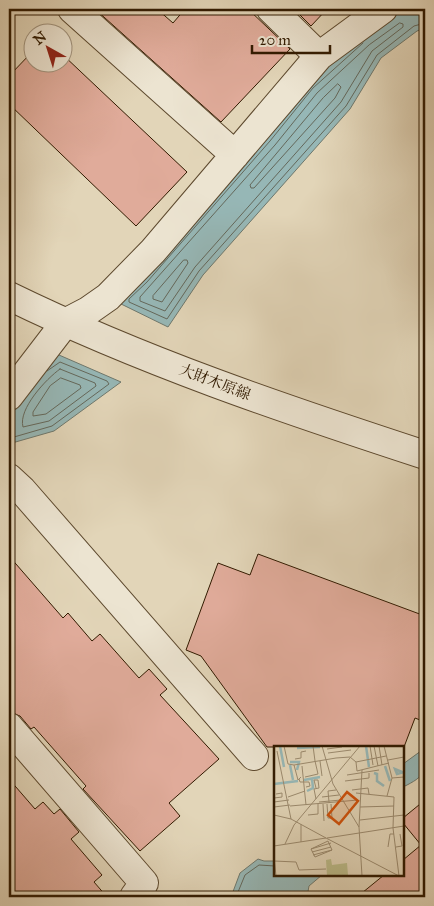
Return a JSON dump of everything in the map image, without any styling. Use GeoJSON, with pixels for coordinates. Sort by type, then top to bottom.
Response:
{"type":"FeatureCollection","features":[{"type":"Feature","properties":{"kind":"street"},"geometry":{"type":"LineString","coordinates":[[72,9],[235,155]]}},
{"type":"Feature","properties":{"kind":"street"},"geometry":{"type":"LineString","coordinates":[[271,9],[319,56]]}},
{"type":"Feature","properties":{"kind":"street"},"geometry":{"type":"LineString","coordinates":[[9,396],[65,324],[108,297],[153,251],[319,56],[383,9]]}},
{"type":"Feature","properties":{"kind":"street","name":"大財木原線"},"geometry":{"type":"LineString","coordinates":[[9,296],[65,324],[294,412],[425,455]]}},
{"type":"Feature","properties":{"kind":"street"},"geometry":{"type":"LineString","coordinates":[[9,478],[22,490],[254,756]]}},
{"type":"Feature","properties":{"kind":"street"},"geometry":{"type":"LineString","coordinates":[[9,727],[144,883],[134,897]]}},
{"type":"Feature","properties":{"kind":"water"},"geometry":{"type":"Polygon","coordinates":[[[408,9],[425,9],[425,28],[417,31],[381,58],[350,109],[203,275],[168,327],[117,302],[319,74],[364,34],[387,19],[408,9]]]}},
{"type":"Feature","properties":{"kind":"water"},"geometry":{"type":"Polygon","coordinates":[[[59,355],[121,382],[54,431],[12,443],[9,436],[9,427],[15,406],[26,386],[37,372],[59,355]]]}},
{"type":"Feature","properties":{"kind":"water"},"geometry":{"type":"Polygon","coordinates":[[[425,748],[423,772],[416,780],[404,786],[404,763],[425,748]]]}},
{"type":"Feature","properties":{"kind":"water"},"geometry":{"type":"Polygon","coordinates":[[[258,859],[274,861],[274,876],[321,876],[309,886],[307,897],[231,897],[240,873],[258,859]]]}},
{"type":"Feature","properties":{"kind":"building"},"geometry":{"type":"Polygon","coordinates":[[[95,9],[157,9],[173,23],[185,9],[248,9],[290,49],[221,122],[95,9]]]}},
{"type":"Feature","properties":{"kind":"building"},"geometry":{"type":"Polygon","coordinates":[[[298,9],[327,9],[311,26],[296,11],[298,9]]]}},
{"type":"Feature","properties":{"kind":"building"},"geometry":{"type":"Polygon","coordinates":[[[22,62],[22,72],[72,72],[72,63],[187,172],[136,226],[9,104],[9,76],[22,62]]]}},
{"type":"Feature","properties":{"kind":"building"},"geometry":{"type":"Polygon","coordinates":[[[258,554],[425,616],[425,722],[415,718],[404,747],[267,747],[201,656],[186,650],[218,563],[250,575],[258,554]]]}},
{"type":"Feature","properties":{"kind":"building"},"geometry":{"type":"Polygon","coordinates":[[[9,556],[63,618],[68,613],[92,641],[100,634],[139,678],[149,669],[167,689],[160,695],[219,759],[169,803],[180,816],[140,851],[83,789],[86,786],[34,727],[31,729],[20,716],[9,712],[9,556]]]}},
{"type":"Feature","properties":{"kind":"building"},"geometry":{"type":"Polygon","coordinates":[[[9,779],[35,809],[43,802],[54,814],[60,809],[79,832],[71,839],[102,875],[94,882],[107,897],[9,897],[9,779]]]}},
{"type":"Feature","properties":{"kind":"building"},"geometry":{"type":"Polygon","coordinates":[[[425,800],[425,897],[357,897],[383,876],[404,876],[404,859],[421,845],[404,824],[404,817],[425,800]]]}}]}
